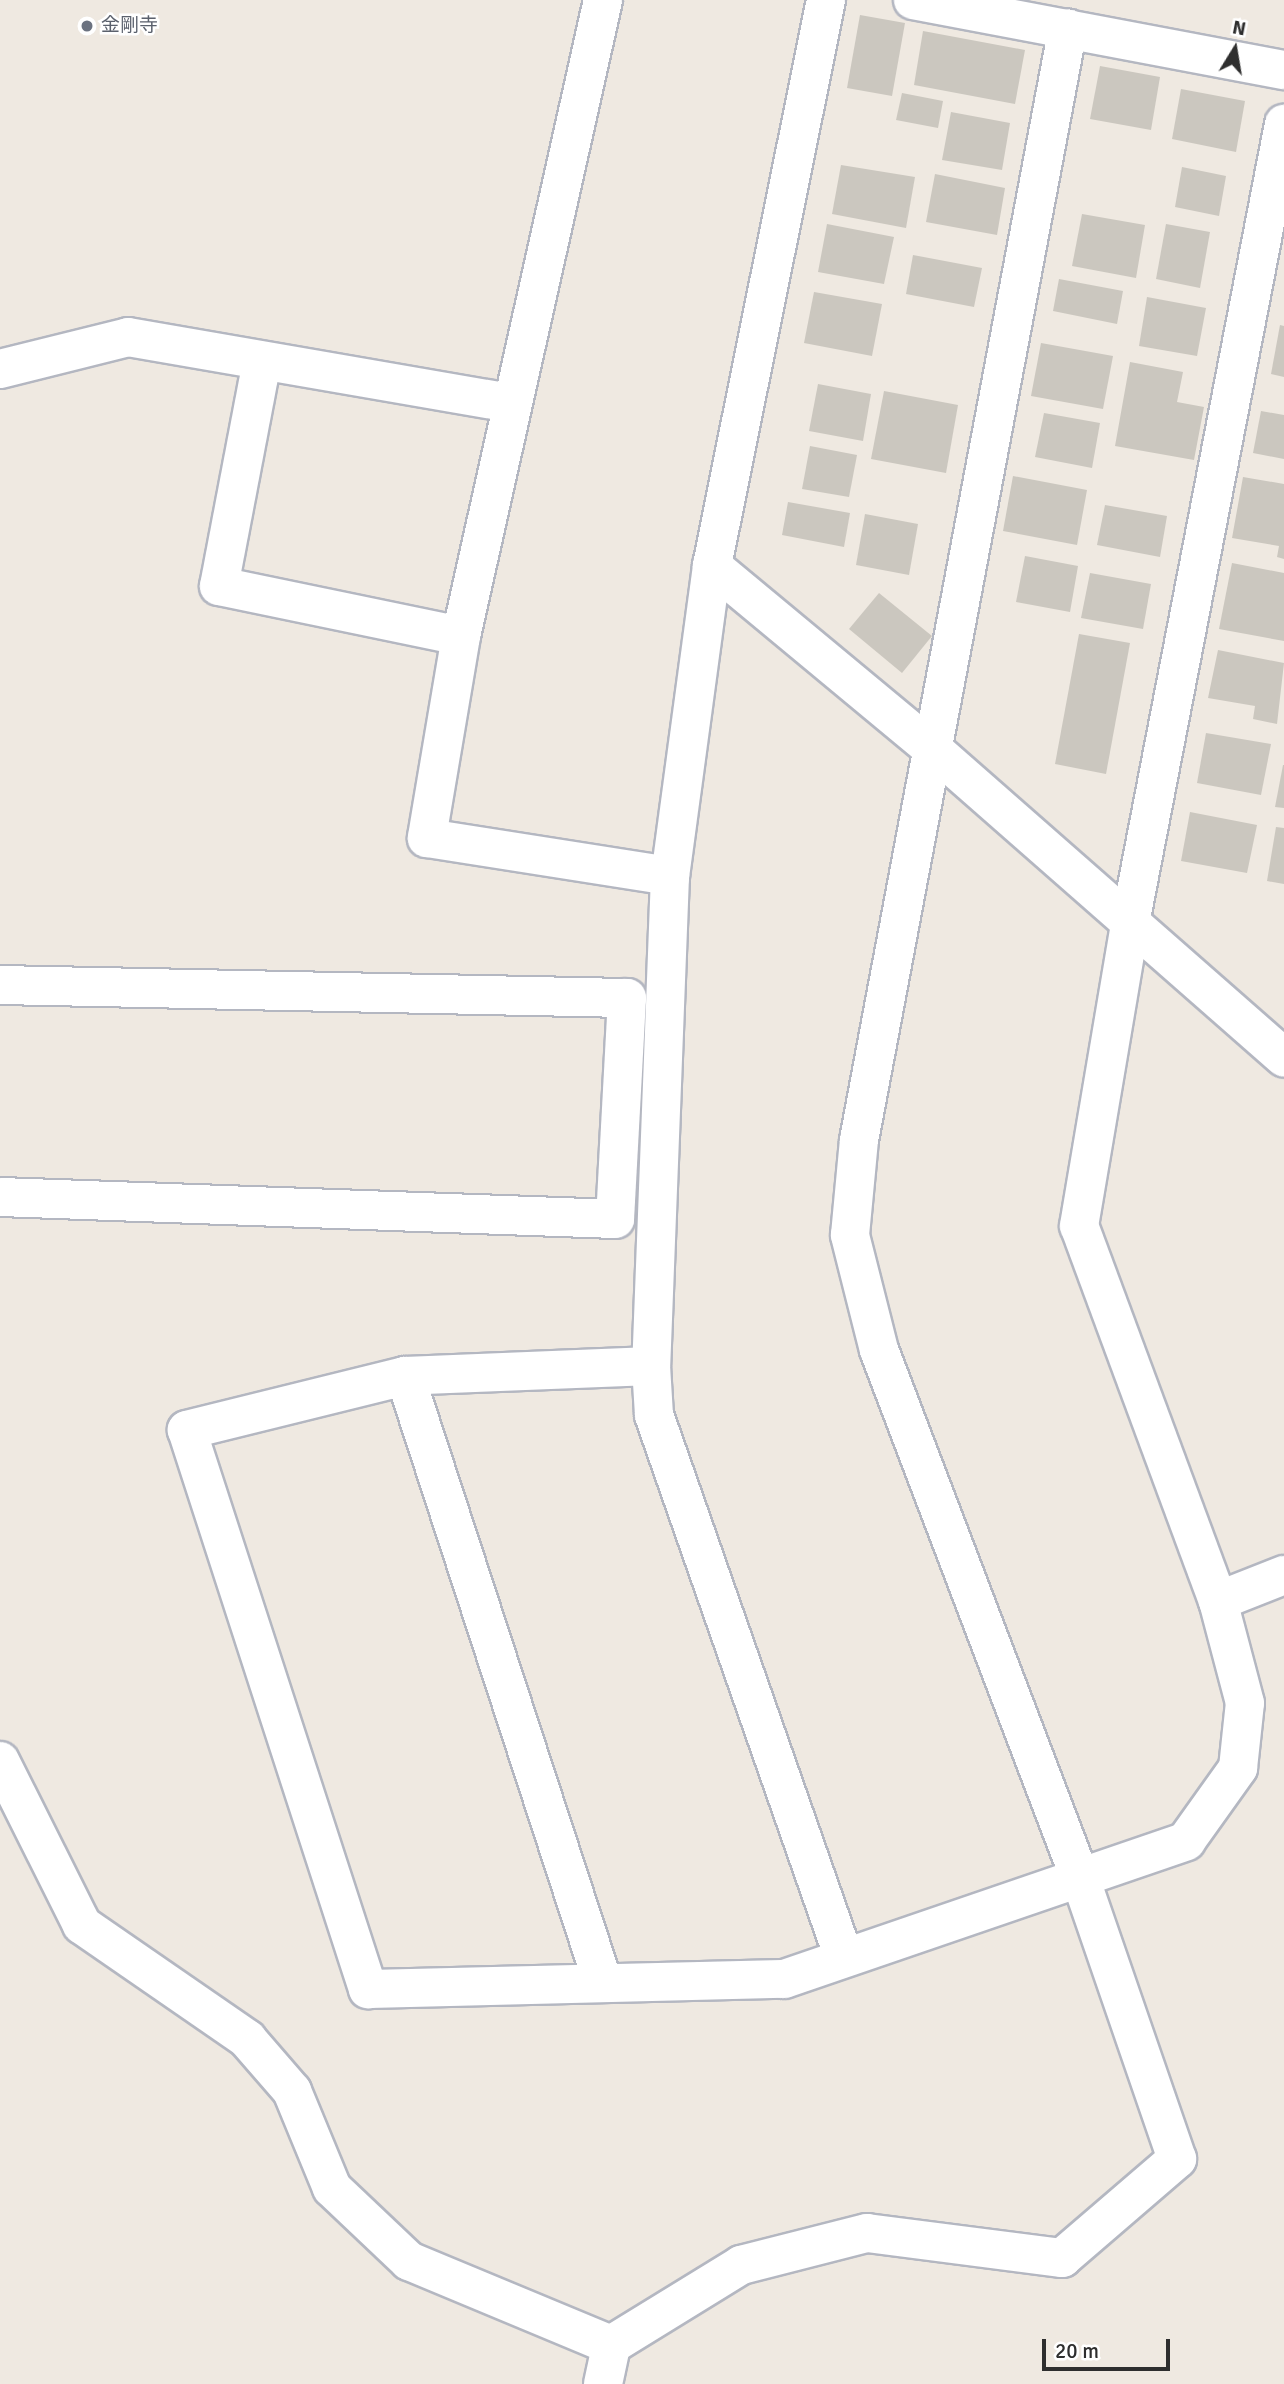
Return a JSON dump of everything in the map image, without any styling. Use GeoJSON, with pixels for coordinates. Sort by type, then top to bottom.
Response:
{"type":"FeatureCollection","features":[{"type":"Feature","properties":{"kind":"street"},"geometry":{"type":"LineString","coordinates":[[603,0],[510,402],[461,636],[427,838],[670,876]]}},
{"type":"Feature","properties":{"kind":"street"},"geometry":{"type":"LineString","coordinates":[[827,0],[712,566],[670,876],[651,1366],[654,1415],[844,1958]]}},
{"type":"Feature","properties":{"kind":"street"},"geometry":{"type":"LineString","coordinates":[[913,0],[1284,70]]}},
{"type":"Feature","properties":{"kind":"street"},"geometry":{"type":"LineString","coordinates":[[603,2384],[611,2345],[741,2265],[867,2233],[1062,2258],[1177,2159],[1080,1878],[879,1350],[850,1235],[859,1140],[1068,28]]}},
{"type":"Feature","properties":{"kind":"street"},"geometry":{"type":"LineString","coordinates":[[651,1366],[405,1376],[187,1430],[368,1989],[784,1979],[1186,1841],[1238,1768],[1245,1703],[1217,1601],[1079,1226],[1130,923],[1284,124]]}},
{"type":"Feature","properties":{"kind":"street"},"geometry":{"type":"LineString","coordinates":[[0,369],[128,337],[510,402]]}},
{"type":"Feature","properties":{"kind":"street"},"geometry":{"type":"LineString","coordinates":[[262,361],[219,586],[461,636]]}},
{"type":"Feature","properties":{"kind":"street"},"geometry":{"type":"LineString","coordinates":[[712,566],[934,750],[1284,1058]]}},
{"type":"Feature","properties":{"kind":"street"},"geometry":{"type":"LineString","coordinates":[[0,985],[627,998],[615,1219],[0,1197]]}},
{"type":"Feature","properties":{"kind":"street"},"geometry":{"type":"LineString","coordinates":[[405,1376],[603,1983]]}},
{"type":"Feature","properties":{"kind":"street"},"geometry":{"type":"LineString","coordinates":[[1217,1601],[1284,1576]]}},
{"type":"Feature","properties":{"kind":"street"},"geometry":{"type":"LineString","coordinates":[[0,1761],[82,1925],[247,2039],[292,2091],[332,2188],[409,2261],[611,2345]]}},
{"type":"Feature","properties":{"kind":"building"},"geometry":{"type":"Polygon","coordinates":[[[860,15],[905,23],[892,96],[847,88],[860,15]]]}},
{"type":"Feature","properties":{"kind":"building"},"geometry":{"type":"Polygon","coordinates":[[[923,31],[1025,50],[1015,104],[914,85],[923,31]]]}},
{"type":"Feature","properties":{"kind":"building"},"geometry":{"type":"Polygon","coordinates":[[[1100,66],[1160,77],[1151,130],[1090,119],[1100,66]]]}},
{"type":"Feature","properties":{"kind":"building"},"geometry":{"type":"Polygon","coordinates":[[[1181,89],[1245,101],[1236,152],[1172,139],[1181,89]]]}},
{"type":"Feature","properties":{"kind":"building"},"geometry":{"type":"Polygon","coordinates":[[[902,93],[943,101],[938,128],[896,120],[902,93]]]}},
{"type":"Feature","properties":{"kind":"building"},"geometry":{"type":"Polygon","coordinates":[[[951,112],[1010,123],[1002,170],[942,160],[951,112]]]}},
{"type":"Feature","properties":{"kind":"building"},"geometry":{"type":"Polygon","coordinates":[[[841,165],[915,177],[906,228],[832,214],[841,165]]]}},
{"type":"Feature","properties":{"kind":"building"},"geometry":{"type":"Polygon","coordinates":[[[1182,167],[1226,176],[1219,216],[1175,207],[1182,167]]]}},
{"type":"Feature","properties":{"kind":"building"},"geometry":{"type":"Polygon","coordinates":[[[935,174],[1005,188],[997,235],[926,222],[935,174]]]}},
{"type":"Feature","properties":{"kind":"building"},"geometry":{"type":"Polygon","coordinates":[[[1082,214],[1145,225],[1136,278],[1072,266],[1082,214]]]}},
{"type":"Feature","properties":{"kind":"building"},"geometry":{"type":"Polygon","coordinates":[[[827,224],[894,237],[884,284],[818,272],[827,224]]]}},
{"type":"Feature","properties":{"kind":"building"},"geometry":{"type":"Polygon","coordinates":[[[1166,224],[1210,232],[1200,288],[1156,279],[1166,224]]]}},
{"type":"Feature","properties":{"kind":"building"},"geometry":{"type":"Polygon","coordinates":[[[913,255],[982,268],[974,307],[906,294],[913,255]]]}},
{"type":"Feature","properties":{"kind":"building"},"geometry":{"type":"Polygon","coordinates":[[[1059,279],[1123,291],[1117,324],[1053,311],[1059,279]]]}},
{"type":"Feature","properties":{"kind":"building"},"geometry":{"type":"Polygon","coordinates":[[[814,292],[882,304],[872,356],[804,343],[814,292]]]}},
{"type":"Feature","properties":{"kind":"building"},"geometry":{"type":"Polygon","coordinates":[[[1147,297],[1206,308],[1197,356],[1139,346],[1147,297]]]}},
{"type":"Feature","properties":{"kind":"building"},"geometry":{"type":"Polygon","coordinates":[[[1280,325],[1284,326],[1284,377],[1271,374],[1280,325]]]}},
{"type":"Feature","properties":{"kind":"building"},"geometry":{"type":"Polygon","coordinates":[[[1041,343],[1113,356],[1103,409],[1031,396],[1041,343]]]}},
{"type":"Feature","properties":{"kind":"building"},"geometry":{"type":"Polygon","coordinates":[[[1130,362],[1183,372],[1177,402],[1204,407],[1194,460],[1115,446],[1130,362]]]}},
{"type":"Feature","properties":{"kind":"building"},"geometry":{"type":"Polygon","coordinates":[[[818,384],[871,394],[863,441],[809,431],[818,384]]]}},
{"type":"Feature","properties":{"kind":"building"},"geometry":{"type":"Polygon","coordinates":[[[884,391],[958,405],[946,473],[871,459],[884,391]]]}},
{"type":"Feature","properties":{"kind":"building"},"geometry":{"type":"Polygon","coordinates":[[[1261,411],[1284,415],[1284,459],[1253,453],[1261,411]]]}},
{"type":"Feature","properties":{"kind":"building"},"geometry":{"type":"Polygon","coordinates":[[[1044,413],[1100,423],[1092,468],[1035,457],[1044,413]]]}},
{"type":"Feature","properties":{"kind":"building"},"geometry":{"type":"Polygon","coordinates":[[[810,446],[857,455],[849,497],[802,489],[810,446]]]}},
{"type":"Feature","properties":{"kind":"building"},"geometry":{"type":"Polygon","coordinates":[[[1013,476],[1087,490],[1077,545],[1003,531],[1013,476]]]}},
{"type":"Feature","properties":{"kind":"building"},"geometry":{"type":"Polygon","coordinates":[[[1243,477],[1284,484],[1284,559],[1277,557],[1279,546],[1232,538],[1243,477]]]}},
{"type":"Feature","properties":{"kind":"building"},"geometry":{"type":"Polygon","coordinates":[[[788,502],[850,513],[844,547],[782,535],[788,502]]]}},
{"type":"Feature","properties":{"kind":"building"},"geometry":{"type":"Polygon","coordinates":[[[1105,505],[1167,516],[1160,557],[1097,545],[1105,505]]]}},
{"type":"Feature","properties":{"kind":"building"},"geometry":{"type":"Polygon","coordinates":[[[865,514],[918,524],[909,575],[856,565],[865,514]]]}},
{"type":"Feature","properties":{"kind":"building"},"geometry":{"type":"Polygon","coordinates":[[[1025,556],[1078,566],[1070,612],[1016,602],[1025,556]]]}},
{"type":"Feature","properties":{"kind":"building"},"geometry":{"type":"Polygon","coordinates":[[[1232,563],[1284,573],[1284,641],[1219,629],[1232,563]]]}},
{"type":"Feature","properties":{"kind":"building"},"geometry":{"type":"Polygon","coordinates":[[[1090,573],[1151,584],[1143,629],[1081,618],[1090,573]]]}},
{"type":"Feature","properties":{"kind":"building"},"geometry":{"type":"Polygon","coordinates":[[[879,593],[932,636],[902,673],[849,629],[879,593]]]}},
{"type":"Feature","properties":{"kind":"building"},"geometry":{"type":"Polygon","coordinates":[[[1079,634],[1130,643],[1106,774],[1055,764],[1079,634]]]}},
{"type":"Feature","properties":{"kind":"building"},"geometry":{"type":"Polygon","coordinates":[[[1218,650],[1284,663],[1277,724],[1253,719],[1255,706],[1208,698],[1218,650]]]}},
{"type":"Feature","properties":{"kind":"building"},"geometry":{"type":"Polygon","coordinates":[[[1206,733],[1271,744],[1261,795],[1197,783],[1206,733]]]}},
{"type":"Feature","properties":{"kind":"building"},"geometry":{"type":"Polygon","coordinates":[[[1284,765],[1284,808],[1275,807],[1284,765]]]}},
{"type":"Feature","properties":{"kind":"building"},"geometry":{"type":"Polygon","coordinates":[[[1190,812],[1257,825],[1247,873],[1181,861],[1190,812]]]}},
{"type":"Feature","properties":{"kind":"building"},"geometry":{"type":"Polygon","coordinates":[[[1276,827],[1284,828],[1284,884],[1267,881],[1276,827]]]}},
{"type":"Feature","properties":{"kind":"place","name":"金剛寺"},"geometry":{"type":"Point","coordinates":[87,26]}}]}
